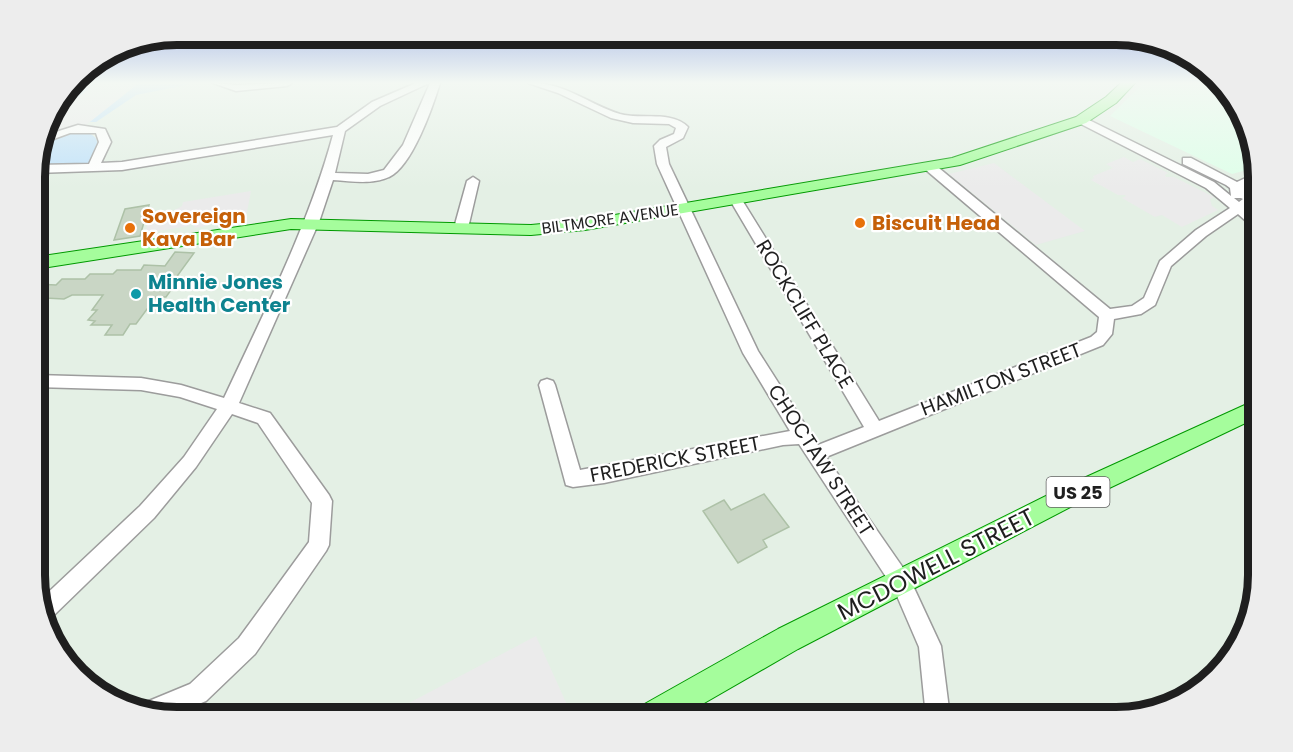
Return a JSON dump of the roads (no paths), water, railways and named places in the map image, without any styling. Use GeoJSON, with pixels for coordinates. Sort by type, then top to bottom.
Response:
{"type":"FeatureCollection","features":[{"type":"Feature","properties":{"kind":"main road","name":"BILTMORE AVENUE"},"geometry":{"type":"LineString","coordinates":[[45,262],[257,228],[312,222],[558,229],[930,167],[968,158],[1087,118]]}},
{"type":"Feature","properties":{"kind":"main road","name":"MCDOWELL STREET"},"geometry":{"type":"LineString","coordinates":[[669,707],[788,639],[1071,495],[1248,412]]}},
{"type":"Feature","properties":{"kind":"street"},"geometry":{"type":"LineString","coordinates":[[45,169],[122,166],[340,130],[356,118]]}},
{"type":"Feature","properties":{"kind":"street"},"geometry":{"type":"LineString","coordinates":[[328,176],[375,177],[387,174],[395,168],[420,118]]}},
{"type":"Feature","properties":{"kind":"street","name":"CHOCTAW STREET"},"geometry":{"type":"LineString","coordinates":[[634,118],[678,123],[682,127],[679,136],[664,142],[660,150],[663,164],[750,350],[814,454],[901,582],[930,646],[937,707]]}},
{"type":"Feature","properties":{"kind":"street"},"geometry":{"type":"LineString","coordinates":[[1087,118],[1223,178],[1248,199]]}},
{"type":"Feature","properties":{"kind":"street"},"geometry":{"type":"LineString","coordinates":[[1087,118],[1210,185],[1248,201]]}},
{"type":"Feature","properties":{"kind":"street"},"geometry":{"type":"LineString","coordinates":[[52,135],[85,128],[101,131],[105,142],[93,167]]}},
{"type":"Feature","properties":{"kind":"street"},"geometry":{"type":"LineString","coordinates":[[49,604],[147,512],[190,462],[229,406],[312,222],[328,176],[340,130]]}},
{"type":"Feature","properties":{"kind":"street"},"geometry":{"type":"LineString","coordinates":[[930,167],[1107,315],[1136,310],[1150,301],[1165,264],[1201,233],[1248,204]]}},
{"type":"Feature","properties":{"kind":"street"},"geometry":{"type":"LineString","coordinates":[[460,228],[473,181]]}},
{"type":"Feature","properties":{"kind":"street"},"geometry":{"type":"LineString","coordinates":[[1236,187],[1248,181]]}},
{"type":"Feature","properties":{"kind":"street","name":"ROCKCLIFF PLACE"},"geometry":{"type":"LineString","coordinates":[[736,200],[874,428]]}},
{"type":"Feature","properties":{"kind":"street","name":"HAMILTON STREET"},"geometry":{"type":"LineString","coordinates":[[814,454],[874,428],[1097,341],[1104,333],[1107,315]]}},
{"type":"Feature","properties":{"kind":"street"},"geometry":{"type":"LineString","coordinates":[[45,381],[141,384],[181,391],[264,418],[322,501],[319,545],[247,646],[198,693],[164,706]]}},
{"type":"Feature","properties":{"kind":"street","name":"FREDERICK STREET"},"geometry":{"type":"LineString","coordinates":[[547,386],[573,479],[604,475],[783,438],[803,437]]}},
{"type":"Feature","properties":{"kind":"place","name":"Biscuit Head"},"geometry":{"type":"Point","coordinates":[860,223]}},
{"type":"Feature","properties":{"kind":"place","name":"Sovereign Kava Bar"},"geometry":{"type":"Point","coordinates":[130,228]}},
{"type":"Feature","properties":{"kind":"place","name":"Minnie Jones Health Center"},"geometry":{"type":"Point","coordinates":[136,294]}}]}
